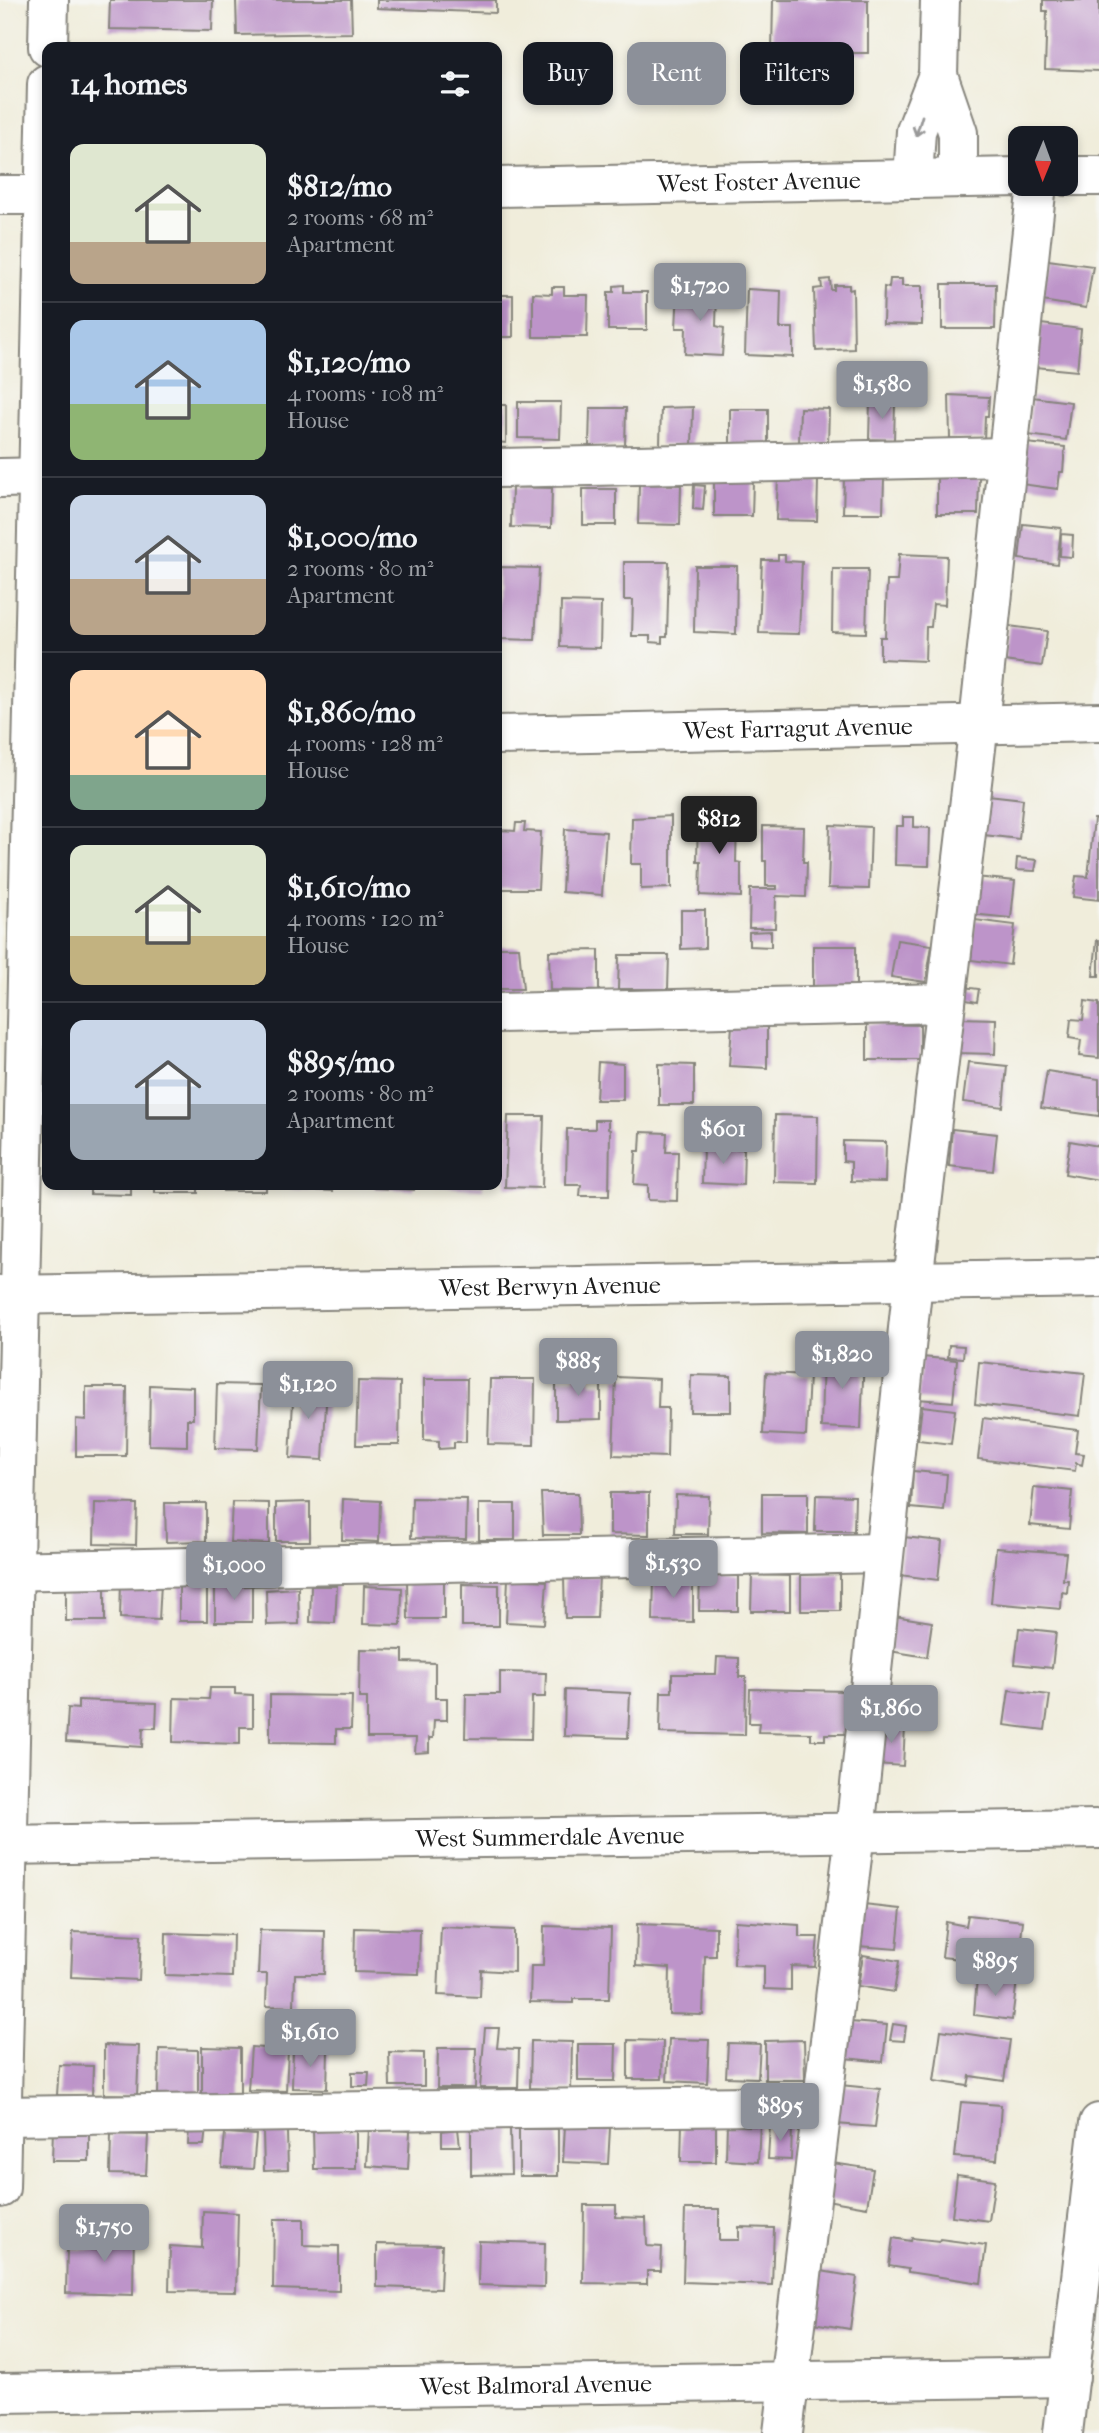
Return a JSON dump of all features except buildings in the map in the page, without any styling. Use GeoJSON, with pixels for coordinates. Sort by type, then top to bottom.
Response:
{"type":"FeatureCollection","features":[{"type":"Feature","properties":{"kind":"street"},"geometry":{"type":"LineString","coordinates":[[48,42],[49,0]]}},
{"type":"Feature","properties":{"kind":"street"},"geometry":{"type":"LineString","coordinates":[[912,179],[916,131],[938,75],[940,0]]}},
{"type":"Feature","properties":{"kind":"street"},"geometry":{"type":"LineString","coordinates":[[938,75],[958,133],[958,178]]}},
{"type":"Feature","properties":{"kind":"street"},"geometry":{"type":"LineString","coordinates":[[1078,176],[1099,176]]}},
{"type":"Feature","properties":{"kind":"street","name":"West Foster Avenue"},"geometry":{"type":"LineString","coordinates":[[502,187],[1008,177]]}},
{"type":"Feature","properties":{"kind":"street"},"geometry":{"type":"LineString","coordinates":[[0,195],[42,195]]}},
{"type":"Feature","properties":{"kind":"street"},"geometry":{"type":"LineString","coordinates":[[783,2433],[855,1832],[913,1281],[979,723],[1036,196]]}},
{"type":"Feature","properties":{"kind":"street"},"geometry":{"type":"LineString","coordinates":[[502,468],[1007,457]]}},
{"type":"Feature","properties":{"kind":"street"},"geometry":{"type":"LineString","coordinates":[[0,478],[42,477]]}},
{"type":"Feature","properties":{"kind":"street"},"geometry":{"type":"LineString","coordinates":[[0,2188],[10,1295],[24,1022],[27,746],[42,494]]}},
{"type":"Feature","properties":{"kind":"street","name":"West Farragut Avenue"},"geometry":{"type":"LineString","coordinates":[[502,735],[1099,722]]}},
{"type":"Feature","properties":{"kind":"street"},"geometry":{"type":"LineString","coordinates":[[502,1013],[946,1003]]}},
{"type":"Feature","properties":{"kind":"street","name":"West Berwyn Avenue"},"geometry":{"type":"LineString","coordinates":[[10,1295],[1099,1278]]}},
{"type":"Feature","properties":{"kind":"street"},"geometry":{"type":"LineString","coordinates":[[7,1571],[884,1553]]}},
{"type":"Feature","properties":{"kind":"street","name":"West Summerdale Avenue"},"geometry":{"type":"LineString","coordinates":[[4,1845],[1099,1829]]}},
{"type":"Feature","properties":{"kind":"street"},"geometry":{"type":"LineString","coordinates":[[1,2116],[822,2105]]}},
{"type":"Feature","properties":{"kind":"street"},"geometry":{"type":"LineString","coordinates":[[1063,2433],[1094,2202],[1099,2123]]}},
{"type":"Feature","properties":{"kind":"street","name":"West Balmoral Avenue"},"geometry":{"type":"LineString","coordinates":[[0,2393],[1070,2376]]}}]}
